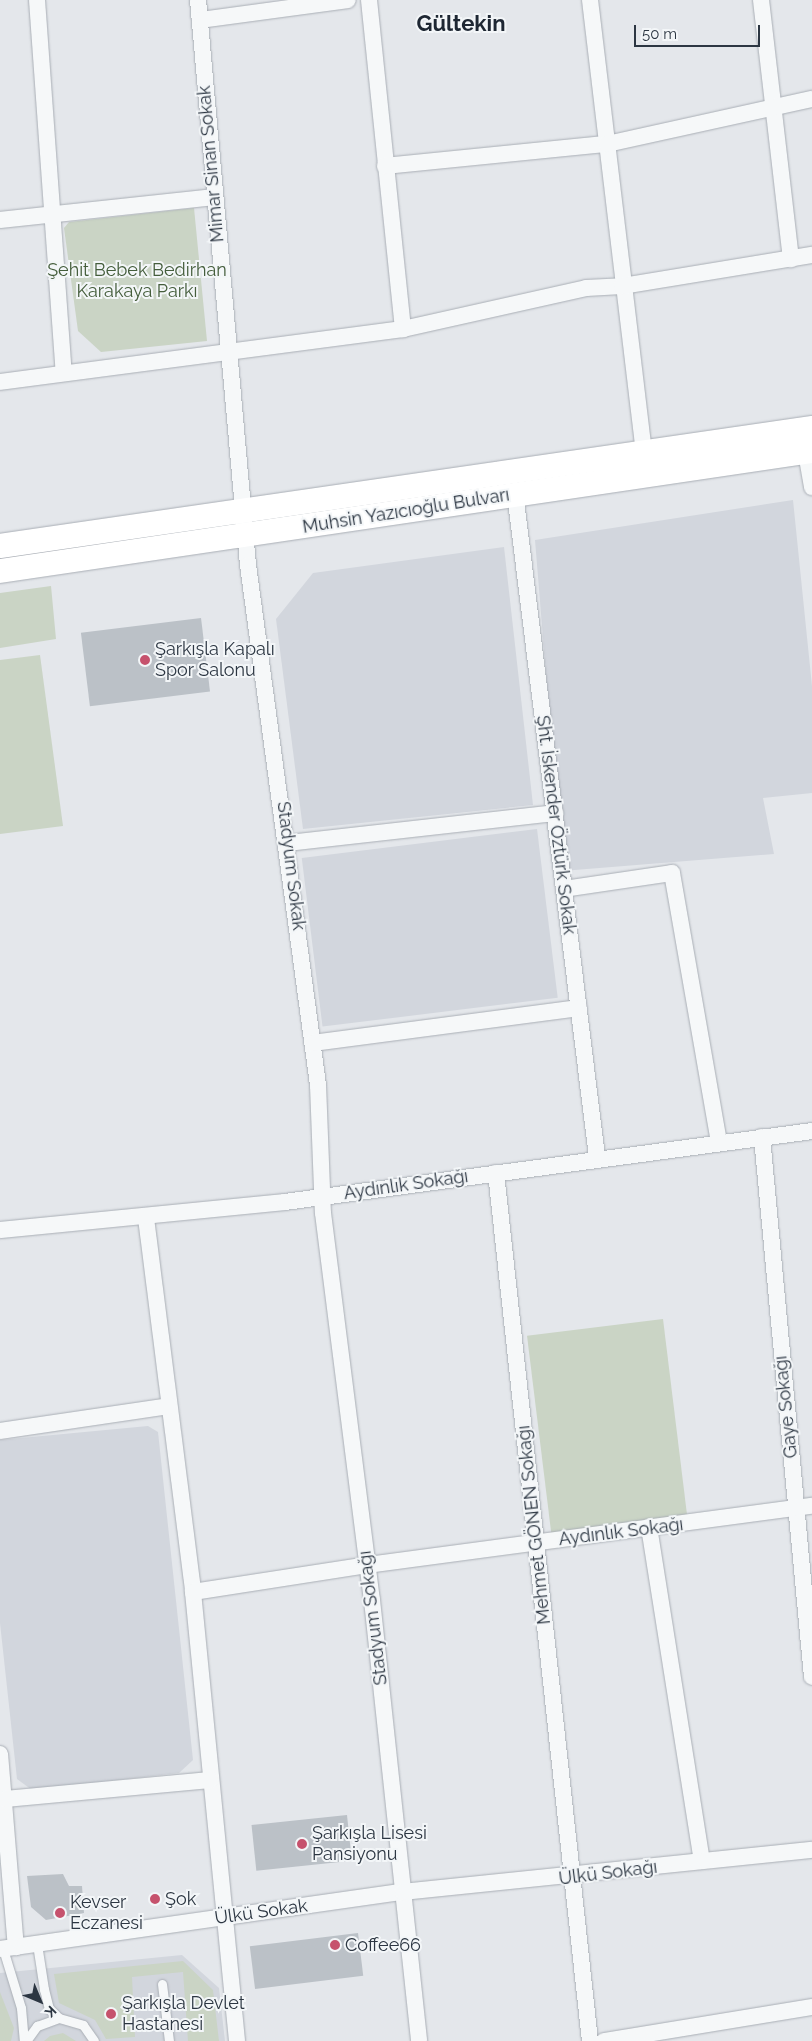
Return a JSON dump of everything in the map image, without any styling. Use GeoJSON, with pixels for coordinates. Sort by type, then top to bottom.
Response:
{"type":"FeatureCollection","features":[{"type":"Feature","properties":{"kind":"main road","name":"Muhsin Yazıcıoğlu Bulvarı"},"geometry":{"type":"LineString","coordinates":[[0,546],[242,509],[806,429]]}},
{"type":"Feature","properties":{"kind":"main road","name":"Muhsin Yazıcıoğlu Bulvarı"},"geometry":{"type":"LineString","coordinates":[[0,571],[245,536],[515,493],[809,452]]}},
{"type":"Feature","properties":{"kind":"street"},"geometry":{"type":"LineString","coordinates":[[37,0],[64,373]]}},
{"type":"Feature","properties":{"kind":"street","name":"Mimar Sinan Sokak"},"geometry":{"type":"LineString","coordinates":[[198,0],[245,536]]}},
{"type":"Feature","properties":{"kind":"street"},"geometry":{"type":"LineString","coordinates":[[200,20],[348,0]]}},
{"type":"Feature","properties":{"kind":"street"},"geometry":{"type":"LineString","coordinates":[[369,0],[403,329]]}},
{"type":"Feature","properties":{"kind":"street"},"geometry":{"type":"LineString","coordinates":[[590,0],[622,286],[644,452]]}},
{"type":"Feature","properties":{"kind":"street"},"geometry":{"type":"LineString","coordinates":[[761,0],[775,107],[791,259]]}},
{"type":"Feature","properties":{"kind":"street"},"geometry":{"type":"LineString","coordinates":[[385,166],[606,144],[812,99]]}},
{"type":"Feature","properties":{"kind":"street"},"geometry":{"type":"LineString","coordinates":[[0,220],[52,212],[214,197]]}},
{"type":"Feature","properties":{"kind":"street"},"geometry":{"type":"LineString","coordinates":[[0,382],[228,350],[403,329],[586,288],[622,286],[812,255]]}},
{"type":"Feature","properties":{"kind":"street"},"geometry":{"type":"LineString","coordinates":[[806,429],[812,487]]}},
{"type":"Feature","properties":{"kind":"street","name":"Şht. İskender Öztürk Sokak"},"geometry":{"type":"LineString","coordinates":[[515,493],[597,1157]]}},
{"type":"Feature","properties":{"kind":"street","name":"Stadyum Sokak"},"geometry":{"type":"LineString","coordinates":[[245,536],[288,843],[313,1043],[324,1196]]}},
{"type":"Feature","properties":{"kind":"street"},"geometry":{"type":"LineString","coordinates":[[288,843],[555,813]]}},
{"type":"Feature","properties":{"kind":"street"},"geometry":{"type":"LineString","coordinates":[[564,889],[672,873],[719,1143]]}},
{"type":"Feature","properties":{"kind":"street"},"geometry":{"type":"LineString","coordinates":[[313,1043],[579,1008]]}},
{"type":"Feature","properties":{"kind":"street","name":"Aydınlık Sokağı"},"geometry":{"type":"LineString","coordinates":[[0,1230],[146,1218],[496,1173],[597,1157],[812,1131]]}},
{"type":"Feature","properties":{"kind":"street","name":"Gaye Sokağı"},"geometry":{"type":"LineString","coordinates":[[762,1137],[804,1507],[812,1677]]}},
{"type":"Feature","properties":{"kind":"street","name":"Mehmet GÖNEN Sokağı"},"geometry":{"type":"LineString","coordinates":[[496,1173],[536,1541],[569,1878],[590,2041]]}},
{"type":"Feature","properties":{"kind":"street","name":"Stadyum Sokağı"},"geometry":{"type":"LineString","coordinates":[[324,1196],[404,1892],[419,2041]]}},
{"type":"Feature","properties":{"kind":"street"},"geometry":{"type":"LineString","coordinates":[[146,1218],[193,1592],[222,1918],[237,2041]]}},
{"type":"Feature","properties":{"kind":"street"},"geometry":{"type":"LineString","coordinates":[[0,1431],[169,1406]]}},
{"type":"Feature","properties":{"kind":"street","name":"Aydınlık Sokağı"},"geometry":{"type":"LineString","coordinates":[[193,1592],[367,1564],[804,1507]]}},
{"type":"Feature","properties":{"kind":"street"},"geometry":{"type":"LineString","coordinates":[[649,1527],[702,1861]]}},
{"type":"Feature","properties":{"kind":"street"},"geometry":{"type":"LineString","coordinates":[[0,1754],[6,1799],[6,1948]]}},
{"type":"Feature","properties":{"kind":"street"},"geometry":{"type":"LineString","coordinates":[[6,1799],[210,1780]]}},
{"type":"Feature","properties":{"kind":"street","name":"Ülkü Sokağı"},"geometry":{"type":"LineString","coordinates":[[404,1892],[569,1878],[702,1861],[812,1850]]}},
{"type":"Feature","properties":{"kind":"street","name":"Ülkü Sokak"},"geometry":{"type":"LineString","coordinates":[[6,1948],[404,1892]]}},
{"type":"Feature","properties":{"kind":"street"},"geometry":{"type":"LineString","coordinates":[[604,2041],[812,2007]]}},
{"type":"Feature","properties":{"kind":"lane"},"geometry":{"type":"LineString","coordinates":[[37,1944],[49,2008],[59,2018],[83,2025],[94,2041]]}},
{"type":"Feature","properties":{"kind":"lane"},"geometry":{"type":"LineString","coordinates":[[6,1948],[21,2008],[25,2041]]}},
{"type":"Feature","properties":{"kind":"lane"},"geometry":{"type":"LineString","coordinates":[[162,1984],[169,2041]]}},
{"type":"Feature","properties":{"kind":"lane"},"geometry":{"type":"LineString","coordinates":[[25,2041],[37,2026],[59,2018]]}},
{"type":"Feature","properties":{"kind":"shaded area"},"geometry":{"type":"Polygon","coordinates":[[[793,500],[812,686],[812,793],[763,798],[774,854],[562,871],[535,540],[793,500]]]}},
{"type":"Feature","properties":{"kind":"shaded area"},"geometry":{"type":"Polygon","coordinates":[[[504,547],[533,805],[303,829],[276,619],[313,573],[504,547]]]}},
{"type":"Feature","properties":{"kind":"shaded area"},"geometry":{"type":"Polygon","coordinates":[[[537,829],[558,998],[322,1027],[302,858],[537,829]]]}},
{"type":"Feature","properties":{"kind":"shaded area"},"geometry":{"type":"Polygon","coordinates":[[[148,1426],[158,1432],[193,1760],[179,1773],[32,1790],[17,1779],[0,1623],[0,1440],[148,1426]]]}},
{"type":"Feature","properties":{"kind":"shaded area","name":"Şarkışla Devlet Hastanesi"},"geometry":{"type":"Polygon","coordinates":[[[182,1955],[219,1988],[225,2041],[0,2041],[0,1973],[182,1955]]]}},
{"type":"Feature","properties":{"kind":"green space","name":"Şehit Bebek Bedirhan Karakaya Parkı"},"geometry":{"type":"Polygon","coordinates":[[[194,208],[207,341],[101,352],[78,331],[64,228],[69,222],[194,208]]]}},
{"type":"Feature","properties":{"kind":"green space"},"geometry":{"type":"Polygon","coordinates":[[[51,586],[56,639],[0,648],[0,593],[51,586]]]}},
{"type":"Feature","properties":{"kind":"green space"},"geometry":{"type":"Polygon","coordinates":[[[40,655],[63,826],[0,834],[0,660],[40,655]]]}},
{"type":"Feature","properties":{"kind":"green space"},"geometry":{"type":"Polygon","coordinates":[[[663,1319],[688,1522],[552,1539],[527,1336],[663,1319]]]}},
{"type":"Feature","properties":{"kind":"green space"},"geometry":{"type":"Polygon","coordinates":[[[183,1961],[213,1990],[219,2041],[188,2041],[183,1972],[132,1977],[135,2037],[106,2039],[95,2020],[59,2003],[54,1974],[183,1961]]]}},
{"type":"Feature","properties":{"kind":"green space"},"geometry":{"type":"Polygon","coordinates":[[[0,1992],[14,2028],[11,2041],[0,2041],[0,1992]]]}},
{"type":"Feature","properties":{"kind":"green space"},"geometry":{"type":"Polygon","coordinates":[[[63,2033],[76,2041],[44,2041],[50,2036],[63,2033]]]}},
{"type":"Feature","properties":{"kind":"building","name":"Şarkışla Kapalı Spor Salonu"},"geometry":{"type":"Polygon","coordinates":[[[201,618],[210,691],[90,706],[81,633],[201,618]]]}},
{"type":"Feature","properties":{"kind":"building","name":"Şarkışla Lisesi Pansiyonu"},"geometry":{"type":"Polygon","coordinates":[[[347,1815],[352,1861],[256,1871],[252,1825],[347,1815]]]}},
{"type":"Feature","properties":{"kind":"building"},"geometry":{"type":"Polygon","coordinates":[[[63,1874],[69,1886],[82,1886],[84,1913],[46,1920],[31,1907],[27,1876],[63,1874]]]}},
{"type":"Feature","properties":{"kind":"building"},"geometry":{"type":"Polygon","coordinates":[[[358,1933],[363,1976],[255,1989],[250,1946],[358,1933]]]}},
{"type":"Feature","properties":{"kind":"place","name":"Şarkışla Kapalı Spor Salonu"},"geometry":{"type":"Point","coordinates":[145,660]}},
{"type":"Feature","properties":{"kind":"place","name":"Şarkışla Lisesi Pansiyonu"},"geometry":{"type":"Point","coordinates":[302,1844]}},
{"type":"Feature","properties":{"kind":"place","name":"Şok"},"geometry":{"type":"Point","coordinates":[155,1899]}},
{"type":"Feature","properties":{"kind":"place","name":"Kevser Eczanesi"},"geometry":{"type":"Point","coordinates":[60,1913]}},
{"type":"Feature","properties":{"kind":"place","name":"Coffee66"},"geometry":{"type":"Point","coordinates":[335,1945]}},
{"type":"Feature","properties":{"kind":"place","name":"Şarkışla Devlet Hastanesi"},"geometry":{"type":"Point","coordinates":[111,2014]}},
{"type":"Feature","properties":{"kind":"district","name":"Gültekin"},"geometry":{"type":"Point","coordinates":[461,24]}}]}
